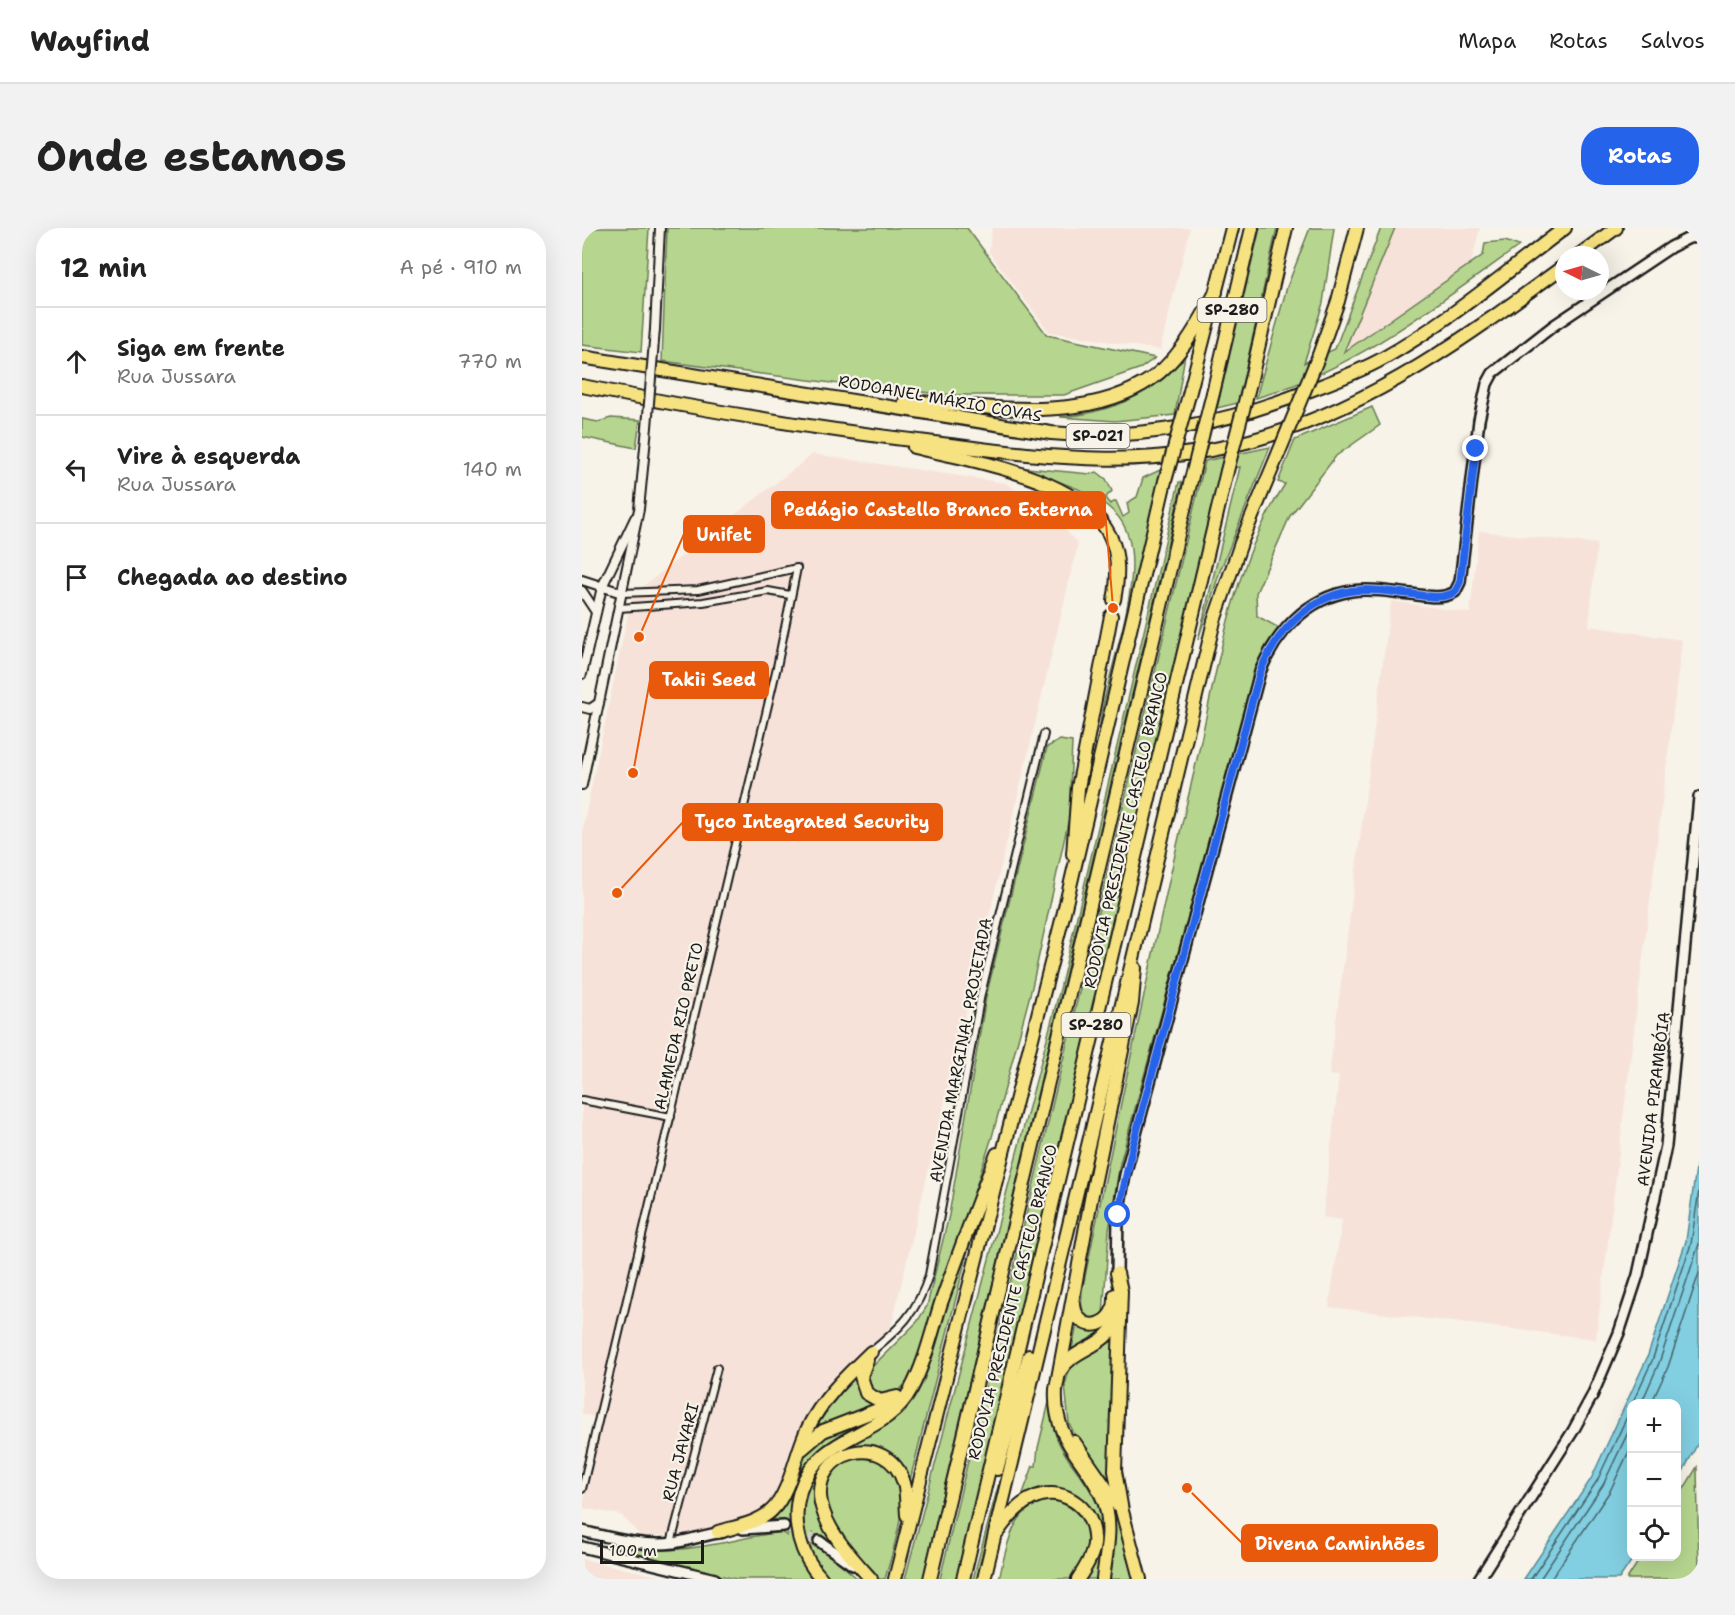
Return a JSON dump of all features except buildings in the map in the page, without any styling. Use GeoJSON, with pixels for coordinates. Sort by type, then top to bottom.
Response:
{"type":"FeatureCollection","features":[{"type":"Feature","properties":{"kind":"highway"},"geometry":{"type":"LineString","coordinates":[[897,1575],[1017,1102],[1166,481],[1232,228]]}},
{"type":"Feature","properties":{"kind":"highway","name":"RODOVIA PRESIDENTE CASTELO BRANCO"},"geometry":{"type":"LineString","coordinates":[[930,1579],[1252,228]]}},
{"type":"Feature","properties":{"kind":"highway","name":"RODOVIA PRESIDENTE CASTELO BRANCO"},"geometry":{"type":"LineString","coordinates":[[963,1579],[1286,228]]}},
{"type":"Feature","properties":{"kind":"highway"},"geometry":{"type":"LineString","coordinates":[[984,1579],[1135,942],[1214,621],[1241,543],[1319,355],[1338,301],[1357,228]]}},
{"type":"Feature","properties":{"kind":"highway","name":"RODOANEL MÁRIO COVAS"},"geometry":{"type":"LineString","coordinates":[[582,357],[1051,433],[1084,436],[1158,433],[1220,421],[1282,402],[1353,374],[1384,358],[1425,331],[1565,228]]}},
{"type":"Feature","properties":{"kind":"highway"},"geometry":{"type":"LineString","coordinates":[[1591,246],[1616,228]]}},
{"type":"Feature","properties":{"kind":"highway","name":"SP-021"},"geometry":{"type":"LineString","coordinates":[[582,386],[860,434],[1069,459],[1145,459],[1228,446],[1267,437],[1312,420],[1393,382],[1455,344],[1555,272]]}},
{"type":"Feature","properties":{"kind":"highway"},"geometry":{"type":"LineString","coordinates":[[846,398],[1047,409],[1079,407],[1113,399],[1145,384],[1168,364],[1197,328],[1216,292]]}},
{"type":"Feature","properties":{"kind":"highway"},"geometry":{"type":"LineString","coordinates":[[860,434],[1018,474],[1044,483],[1075,500],[1100,520],[1111,538],[1117,571],[1114,600]]}},
{"type":"Feature","properties":{"kind":"highway"},"geometry":{"type":"LineString","coordinates":[[1074,869],[1073,831],[1078,788],[1111,616]]}},
{"type":"Feature","properties":{"kind":"highway"},"geometry":{"type":"LineString","coordinates":[[1103,1579],[1109,1537],[1105,1508],[1097,1488],[1066,1441],[1055,1400],[1092,1194],[1132,1003],[1135,942]]}},
{"type":"Feature","properties":{"kind":"highway"},"geometry":{"type":"LineString","coordinates":[[822,1579],[809,1563],[800,1542],[796,1520],[804,1482],[826,1451],[889,1416],[908,1394],[965,1233],[1017,1102]]}},
{"type":"Feature","properties":{"kind":"highway"},"geometry":{"type":"LineString","coordinates":[[981,1505],[995,1475],[1059,1246],[1070,1221]]}},
{"type":"Feature","properties":{"kind":"highway"},"geometry":{"type":"LineString","coordinates":[[1074,1296],[1080,1320],[1088,1325],[1098,1323],[1114,1309],[1117,1273]]}},
{"type":"Feature","properties":{"kind":"highway"},"geometry":{"type":"LineString","coordinates":[[1117,1273],[1121,1291],[1121,1311],[1115,1462],[1122,1511],[1140,1579]]}},
{"type":"Feature","properties":{"kind":"highway"},"geometry":{"type":"LineString","coordinates":[[1058,1374],[1074,1356],[1105,1340],[1114,1330],[1121,1311]]}},
{"type":"Feature","properties":{"kind":"highway"},"geometry":{"type":"LineString","coordinates":[[871,1352],[861,1376],[864,1389],[869,1397],[888,1400],[908,1394]]}},
{"type":"Feature","properties":{"kind":"highway"},"geometry":{"type":"LineString","coordinates":[[718,1533],[760,1518],[774,1508],[784,1491],[807,1428],[848,1375],[871,1352]]}},
{"type":"Feature","properties":{"kind":"highway"},"geometry":{"type":"LineString","coordinates":[[796,1454],[816,1435],[908,1394]]}},
{"type":"Feature","properties":{"kind":"highway"},"geometry":{"type":"LineString","coordinates":[[1055,1400],[1070,1434],[1122,1511]]}},
{"type":"Feature","properties":{"kind":"highway"},"geometry":{"type":"LineString","coordinates":[[872,1579],[838,1538],[825,1514],[820,1492],[825,1473],[837,1459],[852,1452],[871,1452],[888,1459],[894,1465],[904,1484],[908,1529]]}},
{"type":"Feature","properties":{"kind":"highway"},"geometry":{"type":"LineString","coordinates":[[993,1538],[1012,1514],[1031,1498],[1051,1494],[1074,1500],[1089,1515],[1094,1536],[1091,1555],[1078,1579]]}},
{"type":"Feature","properties":{"kind":"main road"},"geometry":{"type":"LineString","coordinates":[[1117,1273],[1118,1215],[1125,1175],[1260,672],[1269,651],[1280,634],[1302,613],[1338,594],[1366,590],[1439,597],[1455,592],[1460,582],[1479,420],[1487,384],[1493,373],[1553,326],[1671,247],[1694,238],[1698,228]]}},
{"type":"Feature","properties":{"kind":"main road","name":"AVENIDA PIRAMBÓIA"},"geometry":{"type":"LineString","coordinates":[[1479,1579],[1573,1431],[1592,1396],[1619,1333],[1638,1275],[1666,1146],[1699,797]]}},
{"type":"Feature","properties":{"kind":"main road"},"geometry":{"type":"LineString","coordinates":[[582,1531],[630,1542],[671,1543],[771,1525],[784,1526]]}},
{"type":"Feature","properties":{"kind":"main road"},"geometry":{"type":"LineString","coordinates":[[819,1541],[872,1579]]}},
{"type":"Feature","properties":{"kind":"main road"},"geometry":{"type":"LineString","coordinates":[[582,1547],[715,1579]]}},
{"type":"Feature","properties":{"kind":"street"},"geometry":{"type":"LineString","coordinates":[[582,785],[639,509],[656,329],[660,228]]}},
{"type":"Feature","properties":{"kind":"street"},"geometry":{"type":"LineString","coordinates":[[582,674],[602,587],[639,509]]}},
{"type":"Feature","properties":{"kind":"street","name":"ALAMEDA RIO PRETO"},"geometry":{"type":"LineString","coordinates":[[582,1489],[620,1320],[672,1117],[700,987],[777,667],[796,568],[698,590],[622,593]]}},
{"type":"Feature","properties":{"kind":"street"},"geometry":{"type":"LineString","coordinates":[[582,580],[622,593]]}},
{"type":"Feature","properties":{"kind":"street"},"geometry":{"type":"LineString","coordinates":[[582,591],[596,612]]}},
{"type":"Feature","properties":{"kind":"street"},"geometry":{"type":"LineString","coordinates":[[619,608],[703,602],[768,591],[790,595]]}},
{"type":"Feature","properties":{"kind":"street"},"geometry":{"type":"LineString","coordinates":[[582,707],[593,708],[599,702]]}},
{"type":"Feature","properties":{"kind":"street","name":"AVENIDA MARGINAL PROJETADA"},"geometry":{"type":"LineString","coordinates":[[871,1352],[913,1313],[922,1297],[929,1275],[981,994],[1044,734]]}},
{"type":"Feature","properties":{"kind":"street"},"geometry":{"type":"LineString","coordinates":[[582,1100],[672,1117]]}},
{"type":"Feature","properties":{"kind":"street","name":"RUA JAVARI"},"geometry":{"type":"LineString","coordinates":[[671,1543],[717,1368]]}},
{"type":"Feature","properties":{"kind":"shaded area"},"geometry":{"type":"Polygon","coordinates":[[[992,228],[1190,228],[1160,350],[1049,332],[989,252],[992,228]]]}},
{"type":"Feature","properties":{"kind":"shaded area"},"geometry":{"type":"Polygon","coordinates":[[[1395,228],[1480,228],[1471,263],[1343,353],[1395,228]]]}},
{"type":"Feature","properties":{"kind":"shaded area"},"geometry":{"type":"Polygon","coordinates":[[[813,454],[1006,483],[1062,526],[1078,544],[891,1327],[836,1380],[809,1412],[790,1451],[775,1499],[766,1511],[752,1520],[704,1531],[642,1537],[621,1515],[582,1508],[602,1419],[582,1414],[582,831],[632,595],[813,454]]]}},
{"type":"Feature","properties":{"kind":"shaded area"},"geometry":{"type":"Polygon","coordinates":[[[1479,531],[1597,544],[1589,626],[1682,640],[1596,1339],[1329,1307],[1342,1220],[1323,1217],[1339,1076],[1329,1075],[1391,601],[1470,613],[1479,531]]]}},
{"type":"Feature","properties":{"kind":"shaded area"},"geometry":{"type":"Polygon","coordinates":[[[582,1559],[671,1579],[582,1579],[582,1559]]]}},
{"type":"Feature","properties":{"kind":"green space"},"geometry":{"type":"Polygon","coordinates":[[[582,228],[649,228],[641,352],[582,345],[582,228]]]}},
{"type":"Feature","properties":{"kind":"green space"},"geometry":{"type":"Polygon","coordinates":[[[667,228],[967,228],[1047,335],[1155,358],[1141,368],[1064,395],[953,395],[847,385],[662,361],[667,228]]]}},
{"type":"Feature","properties":{"kind":"green space"},"geometry":{"type":"Polygon","coordinates":[[[1260,228],[1277,228],[1238,403],[1217,408],[1260,228]]]}},
{"type":"Feature","properties":{"kind":"green space"},"geometry":{"type":"Polygon","coordinates":[[[1310,228],[1334,228],[1323,303],[1304,363],[1335,349],[1381,228],[1395,228],[1344,352],[1483,255],[1485,243],[1505,241],[1519,246],[1393,334],[1326,371],[1256,398],[1287,287],[1310,228]]]}},
{"type":"Feature","properties":{"kind":"green space"},"geometry":{"type":"Polygon","coordinates":[[[1185,355],[1175,415],[1115,421],[1060,417],[1096,411],[1129,400],[1159,381],[1185,355]]]}},
{"type":"Feature","properties":{"kind":"green space"},"geometry":{"type":"Polygon","coordinates":[[[1372,407],[1380,425],[1336,456],[1290,516],[1256,593],[1257,616],[1281,629],[1266,648],[1256,670],[1120,1163],[1109,1230],[1103,1315],[1099,1319],[1088,1320],[1081,1313],[1082,1291],[1165,899],[1219,658],[1238,586],[1266,517],[1285,484],[1278,482],[1295,440],[1372,407]]]}},
{"type":"Feature","properties":{"kind":"green space"},"geometry":{"type":"Polygon","coordinates":[[[611,418],[640,420],[636,448],[582,437],[582,419],[598,422],[611,418]]]}},
{"type":"Feature","properties":{"kind":"green space"},"geometry":{"type":"Polygon","coordinates":[[[1270,447],[1220,571],[1198,640],[1240,467],[1222,468],[959,1569],[955,1579],[940,1579],[1205,461],[1270,447]]]}},
{"type":"Feature","properties":{"kind":"green space"},"geometry":{"type":"Polygon","coordinates":[[[1016,467],[1090,474],[1097,472],[1106,479],[1112,491],[1105,498],[1110,504],[1116,501],[1123,517],[1129,513],[1127,503],[1137,497],[1143,478],[1162,469],[1099,738],[1102,713],[1130,589],[1132,560],[1128,534],[1115,513],[1094,497],[1068,485],[1016,467]]]}},
{"type":"Feature","properties":{"kind":"green space"},"geometry":{"type":"Polygon","coordinates":[[[1179,482],[1182,483],[923,1579],[905,1579],[1060,989],[1179,482]]]}},
{"type":"Feature","properties":{"kind":"green space"},"geometry":{"type":"Polygon","coordinates":[[[1060,740],[1072,742],[1069,818],[1032,987],[992,1137],[916,1372],[897,1393],[875,1396],[865,1378],[868,1371],[917,1322],[927,1306],[949,1215],[986,997],[1047,747],[1060,740]]]}},
{"type":"Feature","properties":{"kind":"green space"},"geometry":{"type":"Polygon","coordinates":[[[970,1242],[909,1484],[903,1472],[857,1449],[818,1480],[838,1550],[813,1533],[808,1543],[803,1517],[804,1500],[809,1483],[817,1469],[830,1456],[889,1423],[909,1406],[925,1376],[955,1278],[970,1242]]]}},
{"type":"Feature","properties":{"kind":"green space"},"geometry":{"type":"Polygon","coordinates":[[[1077,1325],[1091,1331],[1110,1329],[1071,1353],[1077,1325]]]}},
{"type":"Feature","properties":{"kind":"green space"},"geometry":{"type":"Polygon","coordinates":[[[1114,1340],[1112,1478],[1110,1480],[1078,1441],[1069,1423],[1065,1385],[1074,1362],[1114,1340]]]}},
{"type":"Feature","properties":{"kind":"green space"},"geometry":{"type":"Polygon","coordinates":[[[856,1375],[862,1395],[869,1401],[880,1405],[809,1436],[852,1376],[856,1375]]]}},
{"type":"Feature","properties":{"kind":"green space"},"geometry":{"type":"Polygon","coordinates":[[[1051,1394],[1051,1416],[1055,1433],[1061,1447],[1094,1498],[1103,1523],[1097,1579],[1084,1579],[1096,1551],[1078,1499],[1022,1496],[1033,1466],[1036,1466],[1051,1394]]]}},
{"type":"Feature","properties":{"kind":"green space"},"geometry":{"type":"Polygon","coordinates":[[[1021,1401],[979,1579],[973,1579],[1021,1401]]]}},
{"type":"Feature","properties":{"kind":"green space"},"geometry":{"type":"Polygon","coordinates":[[[876,1419],[826,1448],[794,1508],[815,1579],[736,1579],[608,1549],[609,1543],[655,1550],[696,1547],[781,1532],[787,1536],[789,1522],[773,1519],[786,1500],[800,1462],[807,1451],[825,1435],[876,1419]]]}},
{"type":"Feature","properties":{"kind":"green space"},"geometry":{"type":"Polygon","coordinates":[[[871,1456],[891,1467],[898,1477],[901,1490],[900,1522],[885,1579],[877,1579],[872,1575],[838,1533],[825,1505],[828,1476],[846,1459],[871,1456]]]}},
{"type":"Feature","properties":{"kind":"green space"},"geometry":{"type":"Polygon","coordinates":[[[1078,1456],[1113,1503],[1135,1579],[1109,1579],[1114,1548],[1114,1521],[1078,1456]]]}},
{"type":"Feature","properties":{"kind":"green space"},"geometry":{"type":"Polygon","coordinates":[[[1697,1467],[1699,1571],[1696,1579],[1627,1579],[1638,1561],[1681,1561],[1681,1493],[1697,1467]]]}},
{"type":"Feature","properties":{"kind":"green space"},"geometry":{"type":"Polygon","coordinates":[[[1051,1500],[1060,1502],[1075,1511],[1085,1523],[1088,1531],[1087,1553],[1074,1579],[999,1579],[1008,1541],[1019,1519],[1027,1510],[1051,1500]]]}},
{"type":"Feature","properties":{"kind":"green space"},"geometry":{"type":"Polygon","coordinates":[[[808,1543],[829,1554],[858,1579],[828,1579],[818,1566],[808,1543]]]}},
{"type":"Feature","properties":{"kind":"water"},"geometry":{"type":"Polygon","coordinates":[[[1699,1146],[1699,1441],[1681,1475],[1681,1399],[1628,1399],[1647,1358],[1686,1241],[1699,1146]]]}},
{"type":"Feature","properties":{"kind":"water"},"geometry":{"type":"Polygon","coordinates":[[[1627,1401],[1627,1561],[1631,1561],[1619,1579],[1524,1579],[1591,1479],[1627,1401]]]}},
{"type":"Feature","properties":{"kind":"tunnel"},"geometry":{"type":"LineString","coordinates":[[784,1526],[819,1541]]}},
{"type":"Feature","properties":{"kind":"place","name":"Pedágio Castello Branco Externa"},"geometry":{"type":"Point","coordinates":[1113,608]}},
{"type":"Feature","properties":{"kind":"place","name":"Unifet"},"geometry":{"type":"Point","coordinates":[639,637]}},
{"type":"Feature","properties":{"kind":"place","name":"Takii Seed"},"geometry":{"type":"Point","coordinates":[633,773]}},
{"type":"Feature","properties":{"kind":"place","name":"Tyco Integrated Security"},"geometry":{"type":"Point","coordinates":[617,893]}},
{"type":"Feature","properties":{"kind":"place","name":"Divena Caminhões"},"geometry":{"type":"Point","coordinates":[1187,1488]}},
{"type":"Feature","properties":{"kind":"route"},"geometry":{"type":"LineString","coordinates":[[1118,1215],[1125,1175],[1260,672],[1269,651],[1280,634],[1302,613],[1338,594],[1366,590],[1439,597],[1450,596],[1455,592],[1460,582],[1476,449]]}}]}
